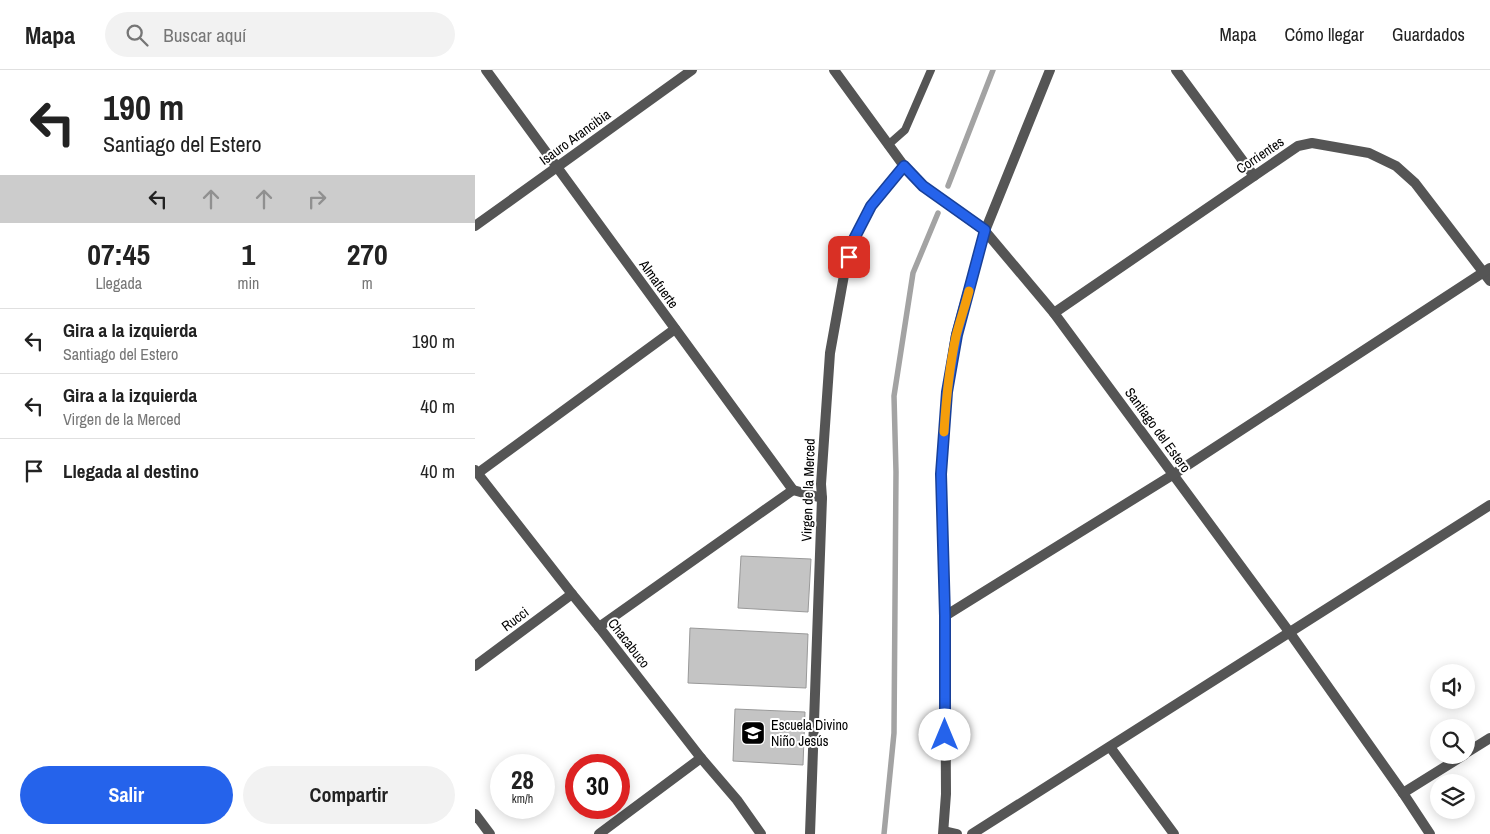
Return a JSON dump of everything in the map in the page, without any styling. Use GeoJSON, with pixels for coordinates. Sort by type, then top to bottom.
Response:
{"type":"FeatureCollection","features":[{"type":"Feature","properties":{"kind":"street","name":"Almafuerte"},"geometry":{"type":"LineString","coordinates":[[486,70],[793,490]]}},
{"type":"Feature","properties":{"kind":"street","name":"Isauro Arancibia"},"geometry":{"type":"LineString","coordinates":[[475,226],[692,70]]}},
{"type":"Feature","properties":{"kind":"street","name":"Santiago del Estero"},"geometry":{"type":"LineString","coordinates":[[834,70],[904,166],[923,186],[985,230],[1054,313],[1290,633],[1430,834]]}},
{"type":"Feature","properties":{"kind":"street"},"geometry":{"type":"LineString","coordinates":[[957,834],[943,832],[946,794],[945,616],[941,474],[947,392],[957,335],[985,230],[1050,70]]}},
{"type":"Feature","properties":{"kind":"street"},"geometry":{"type":"LineString","coordinates":[[1176,70],[1254,176]]}},
{"type":"Feature","properties":{"kind":"street","name":"Corrientes"},"geometry":{"type":"LineString","coordinates":[[1054,313],[1297,146],[1312,143],[1369,153],[1396,166],[1415,182],[1488,274]]}},
{"type":"Feature","properties":{"kind":"street","name":"Virgen de la Merced"},"geometry":{"type":"LineString","coordinates":[[810,834],[821,484],[830,353],[844,275],[854,239],[871,206],[904,166]]}},
{"type":"Feature","properties":{"kind":"street"},"geometry":{"type":"LineString","coordinates":[[945,616],[1488,274]]}},
{"type":"Feature","properties":{"kind":"street"},"geometry":{"type":"LineString","coordinates":[[476,472],[675,329]]}},
{"type":"Feature","properties":{"kind":"street","name":"Chacabuco"},"geometry":{"type":"LineString","coordinates":[[476,472],[701,758],[737,800],[761,834]]}},
{"type":"Feature","properties":{"kind":"street"},"geometry":{"type":"LineString","coordinates":[[599,627],[793,490],[822,498]]}},
{"type":"Feature","properties":{"kind":"street"},"geometry":{"type":"LineString","coordinates":[[972,834],[1490,505]]}},
{"type":"Feature","properties":{"kind":"street","name":"Rucci"},"geometry":{"type":"LineString","coordinates":[[475,666],[572,594]]}},
{"type":"Feature","properties":{"kind":"street"},"geometry":{"type":"LineString","coordinates":[[1475,748],[1490,738]]}},
{"type":"Feature","properties":{"kind":"street"},"geometry":{"type":"LineString","coordinates":[[1110,747],[1174,834]]}},
{"type":"Feature","properties":{"kind":"street"},"geometry":{"type":"LineString","coordinates":[[599,834],[701,758]]}},
{"type":"Feature","properties":{"kind":"street"},"geometry":{"type":"LineString","coordinates":[[1403,793],[1449,764]]}},
{"type":"Feature","properties":{"kind":"street"},"geometry":{"type":"LineString","coordinates":[[475,814],[490,834]]}},
{"type":"Feature","properties":{"kind":"lane"},"geometry":{"type":"LineString","coordinates":[[889,144],[905,130],[931,70]]}},
{"type":"Feature","properties":{"kind":"building"},"geometry":{"type":"Polygon","coordinates":[[[741,556],[811,559],[808,612],[738,608],[741,556]]]}},
{"type":"Feature","properties":{"kind":"building"},"geometry":{"type":"Polygon","coordinates":[[[690,628],[808,634],[806,688],[688,683],[690,628]]]}},
{"type":"Feature","properties":{"kind":"building"},"geometry":{"type":"Polygon","coordinates":[[[735,709],[805,712],[803,765],[733,761],[735,709]]]}},
{"type":"Feature","properties":{"kind":"waterway"},"geometry":{"type":"LineString","coordinates":[[948,186],[993,70]]}},
{"type":"Feature","properties":{"kind":"waterway"},"geometry":{"type":"LineString","coordinates":[[884,834],[894,733],[896,472],[894,396],[913,273],[938,213]]}},
{"type":"Feature","properties":{"kind":"slow traffic"},"geometry":{"type":"LineString","coordinates":[[944,432],[947,392],[953,354],[969,291]]}},
{"type":"Feature","properties":{"kind":"place","name":"Escuela Divino Niño Jesús"},"geometry":{"type":"Point","coordinates":[753,733]}},
{"type":"Feature","properties":{"kind":"route"},"geometry":{"type":"LineString","coordinates":[[849,257],[854,239],[871,206],[904,166],[923,186],[985,230],[957,335],[947,392],[941,474],[945,616],[945,735]]}}]}
